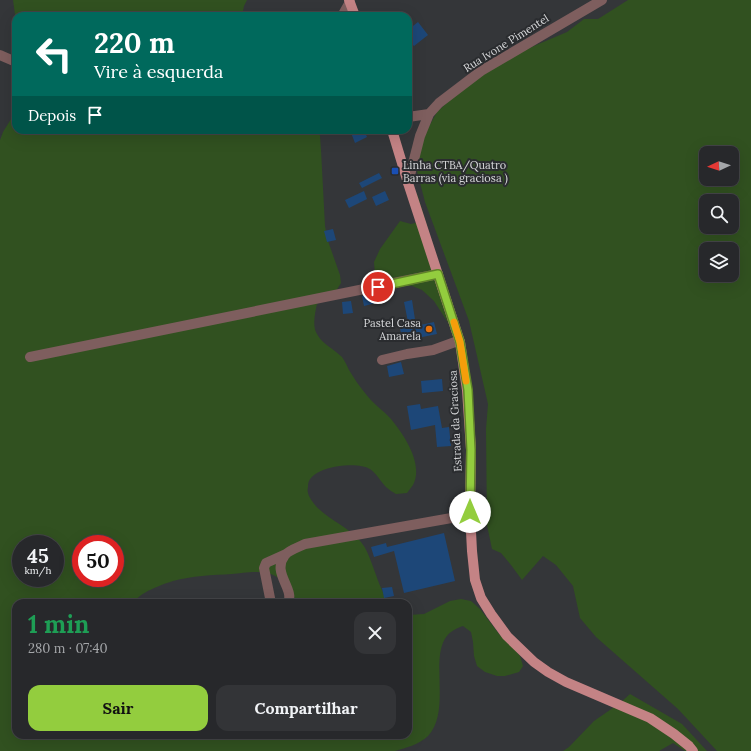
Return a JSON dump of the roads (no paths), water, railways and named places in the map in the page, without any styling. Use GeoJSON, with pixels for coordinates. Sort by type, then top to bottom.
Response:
{"type":"FeatureCollection","features":[{"type":"Feature","properties":{"kind":"main road"},"geometry":{"type":"LineString","coordinates":[[350,1],[354,12]]}},
{"type":"Feature","properties":{"kind":"main road","name":"Estrada da Graciosa"},"geometry":{"type":"LineString","coordinates":[[393,134],[460,342],[468,390],[471,450],[470,512],[475,580],[481,598],[507,636],[534,662],[566,682],[650,718],[674,734],[693,751]]}},
{"type":"Feature","properties":{"kind":"street","name":"Rua Ivone Pimentel"},"geometry":{"type":"LineString","coordinates":[[408,184],[420,136],[429,114],[439,104],[481,71],[602,0]]}},
{"type":"Feature","properties":{"kind":"street"},"geometry":{"type":"LineString","coordinates":[[344,12],[350,1]]}},
{"type":"Feature","properties":{"kind":"street"},"geometry":{"type":"LineString","coordinates":[[0,54],[12,60]]}},
{"type":"Feature","properties":{"kind":"street"},"geometry":{"type":"LineString","coordinates":[[412,116],[429,114]]}},
{"type":"Feature","properties":{"kind":"street"},"geometry":{"type":"LineString","coordinates":[[30,356],[438,274]]}},
{"type":"Feature","properties":{"kind":"street"},"geometry":{"type":"LineString","coordinates":[[382,360],[433,350],[455,342],[460,342]]}},
{"type":"Feature","properties":{"kind":"street"},"geometry":{"type":"LineString","coordinates":[[270,599],[264,568],[266,563],[305,544],[458,517],[470,512]]}},
{"type":"Feature","properties":{"kind":"street"},"geometry":{"type":"LineString","coordinates":[[286,554],[280,564],[281,573],[290,599]]}},
{"type":"Feature","properties":{"kind":"place","name":"Linha CTBA/Quatro Barras (via graciosa )"},"geometry":{"type":"Point","coordinates":[395,171]}},
{"type":"Feature","properties":{"kind":"place","name":"Pastel Casa Amarela"},"geometry":{"type":"Point","coordinates":[429,329]}}]}
